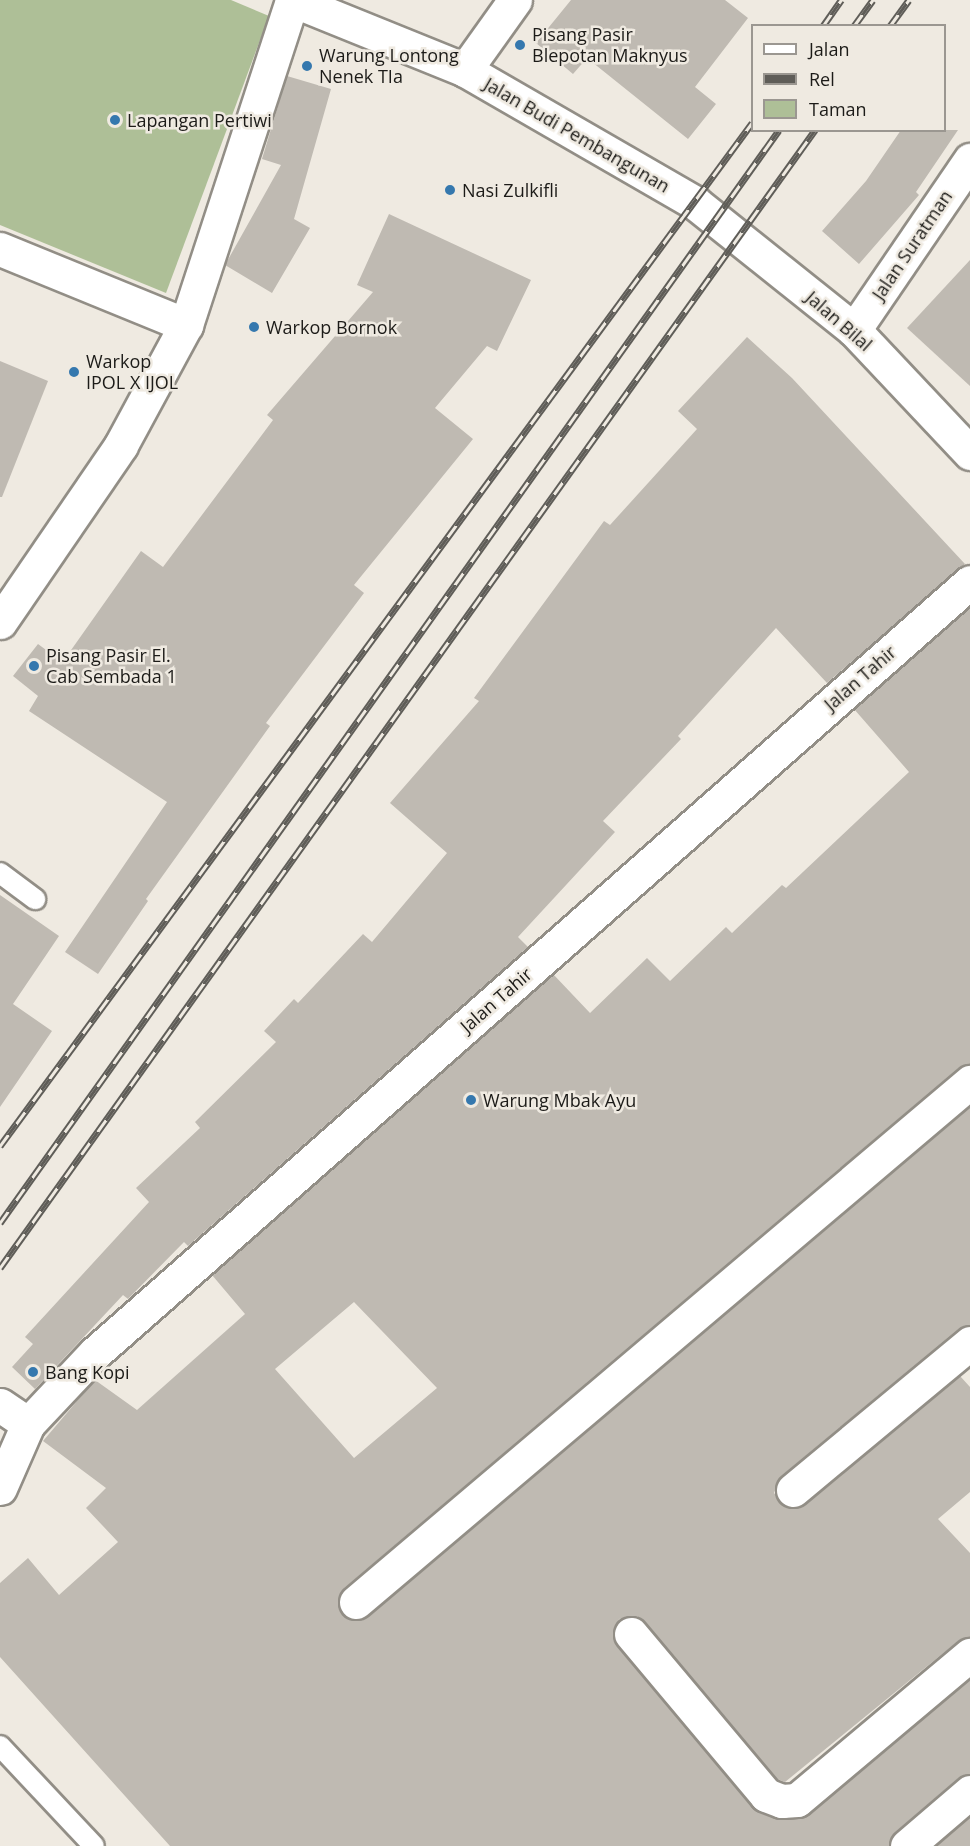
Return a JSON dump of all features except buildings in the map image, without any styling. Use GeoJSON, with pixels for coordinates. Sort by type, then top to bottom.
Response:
{"type":"FeatureCollection","features":[{"type":"Feature","properties":{"kind":"street","name":"Jalan Budi Pembangunan"},"geometry":{"type":"LineString","coordinates":[[292,0],[465,70],[695,203]]}},
{"type":"Feature","properties":{"kind":"street"},"geometry":{"type":"LineString","coordinates":[[5,604],[121,445],[186,326],[292,0]]}},
{"type":"Feature","properties":{"kind":"street"},"geometry":{"type":"LineString","coordinates":[[465,70],[515,0]]}},
{"type":"Feature","properties":{"kind":"street","name":"Jalan Suratman"},"geometry":{"type":"LineString","coordinates":[[854,330],[970,160]]}},
{"type":"Feature","properties":{"kind":"street","name":"Jalan Bilal"},"geometry":{"type":"LineString","coordinates":[[695,203],[854,330],[970,453]]}},
{"type":"Feature","properties":{"kind":"street"},"geometry":{"type":"LineString","coordinates":[[0,249],[186,326]]}},
{"type":"Feature","properties":{"kind":"street","name":"Jalan Tahir"},"geometry":{"type":"LineString","coordinates":[[28,1424],[104,1345],[970,582]]}},
{"type":"Feature","properties":{"kind":"street"},"geometry":{"type":"LineString","coordinates":[[356,1602],[970,1082]]}},
{"type":"Feature","properties":{"kind":"street"},"geometry":{"type":"LineString","coordinates":[[793,1490],[970,1343]]}},
{"type":"Feature","properties":{"kind":"street"},"geometry":{"type":"LineString","coordinates":[[0,1405],[28,1424],[0,1488]]}},
{"type":"Feature","properties":{"kind":"street"},"geometry":{"type":"LineString","coordinates":[[631,1634],[766,1795],[782,1801],[797,1800],[970,1655]]}},
{"type":"Feature","properties":{"kind":"street"},"geometry":{"type":"LineString","coordinates":[[907,1846],[970,1792]]}},
{"type":"Feature","properties":{"kind":"lane"},"geometry":{"type":"LineString","coordinates":[[0,873],[35,899]]}},
{"type":"Feature","properties":{"kind":"lane"},"geometry":{"type":"LineString","coordinates":[[0,1746],[94,1846]]}},
{"type":"Feature","properties":{"kind":"green space","name":"Lapangan Pertiwi"},"geometry":{"type":"Polygon","coordinates":[[[0,0],[231,0],[269,16],[166,293],[0,225],[0,0]]]}},
{"type":"Feature","properties":{"kind":"railway"},"geometry":{"type":"LineString","coordinates":[[824,24],[841,0]]}},
{"type":"Feature","properties":{"kind":"railway"},"geometry":{"type":"LineString","coordinates":[[855,24],[873,0]]}},
{"type":"Feature","properties":{"kind":"railway"},"geometry":{"type":"LineString","coordinates":[[891,24],[909,0]]}},
{"type":"Feature","properties":{"kind":"railway"},"geometry":{"type":"LineString","coordinates":[[0,1146],[751,124]]}},
{"type":"Feature","properties":{"kind":"railway"},"geometry":{"type":"LineString","coordinates":[[0,1223],[778,132]]}},
{"type":"Feature","properties":{"kind":"railway"},"geometry":{"type":"LineString","coordinates":[[0,1268],[814,132]]}},
{"type":"Feature","properties":{"kind":"place","name":"Pisang Pasir Blepotan Maknyus"},"geometry":{"type":"Point","coordinates":[520,45]}},
{"type":"Feature","properties":{"kind":"place","name":"Warung Lontong Nenek TIa"},"geometry":{"type":"Point","coordinates":[307,66]}},
{"type":"Feature","properties":{"kind":"place","name":"Lapangan Pertiwi"},"geometry":{"type":"Point","coordinates":[115,120]}},
{"type":"Feature","properties":{"kind":"place","name":"Nasi Zulkifli"},"geometry":{"type":"Point","coordinates":[450,190]}},
{"type":"Feature","properties":{"kind":"place","name":"Warkop Bornok"},"geometry":{"type":"Point","coordinates":[254,327]}},
{"type":"Feature","properties":{"kind":"place","name":"Warkop IPOL X IJOL"},"geometry":{"type":"Point","coordinates":[74,372]}},
{"type":"Feature","properties":{"kind":"place","name":"Pisang Pasir El. Cab Sembada 1"},"geometry":{"type":"Point","coordinates":[34,666]}},
{"type":"Feature","properties":{"kind":"place","name":"Warung Mbak Ayu"},"geometry":{"type":"Point","coordinates":[471,1100]}},
{"type":"Feature","properties":{"kind":"place","name":"Bang Kopi"},"geometry":{"type":"Point","coordinates":[33,1372]}}]}
